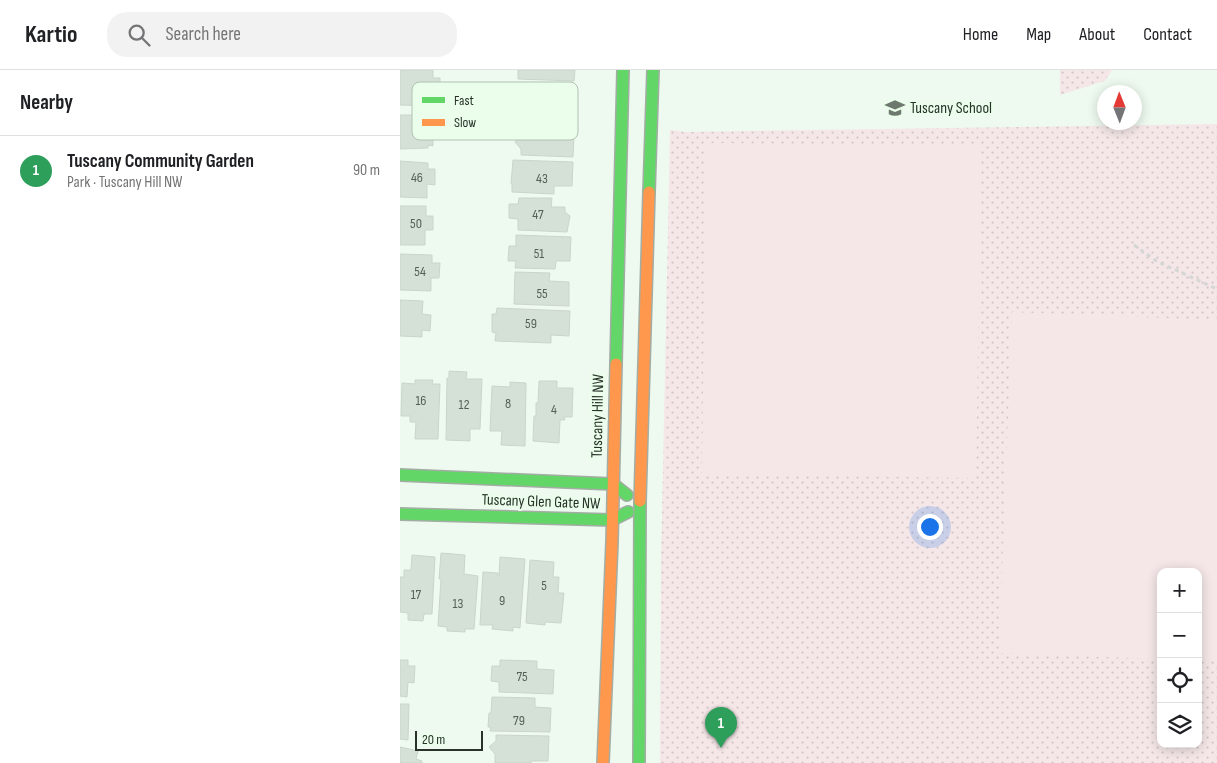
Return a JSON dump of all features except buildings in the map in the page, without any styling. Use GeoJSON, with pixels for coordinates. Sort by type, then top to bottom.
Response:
{"type":"FeatureCollection","features":[{"type":"Feature","properties":{"kind":"street","name":"Tuscany Hill NW"},"geometry":{"type":"LineString","coordinates":[[603,763],[612,520],[623,70]]}},
{"type":"Feature","properties":{"kind":"street"},"geometry":{"type":"LineString","coordinates":[[639,763],[640,505],[653,70]]}},
{"type":"Feature","properties":{"kind":"street","name":"Tuscany Glen Gate NW"},"geometry":{"type":"LineString","coordinates":[[400,475],[613,484],[640,505],[612,520],[400,514]]}},
{"type":"Feature","properties":{"kind":"path"},"geometry":{"type":"LineString","coordinates":[[1134,245],[1158,262],[1217,288]]}},
{"type":"Feature","properties":{"kind":"shaded area"},"geometry":{"type":"Polygon","coordinates":[[[1060,70],[1112,70],[1105,81],[1060,95],[1060,70]]]}},
{"type":"Feature","properties":{"kind":"shaded area"},"geometry":{"type":"Polygon","coordinates":[[[1217,124],[1217,763],[660,763],[661,564],[670,130],[685,132],[1097,126],[1097,130],[1142,130],[1142,125],[1217,124]]]}},
{"type":"Feature","properties":{"kind":"shaded area"},"geometry":{"type":"Polygon","coordinates":[[[706,143],[981,146],[976,478],[702,474],[706,143]]]}},
{"type":"Feature","properties":{"kind":"shaded area"},"geometry":{"type":"Polygon","coordinates":[[[1012,312],[1217,320],[1217,661],[1202,661],[1202,568],[1157,568],[1157,659],[999,653],[1012,312]]]}},
{"type":"Feature","properties":{"kind":"traffic: fast"},"geometry":{"type":"LineString","coordinates":[[616,364],[623,70]]}},
{"type":"Feature","properties":{"kind":"traffic: fast"},"geometry":{"type":"LineString","coordinates":[[649,192],[653,70]]}},
{"type":"Feature","properties":{"kind":"traffic: fast"},"geometry":{"type":"LineString","coordinates":[[400,475],[613,484],[627,495]]}},
{"type":"Feature","properties":{"kind":"traffic: fast"},"geometry":{"type":"LineString","coordinates":[[639,763],[640,501]]}},
{"type":"Feature","properties":{"kind":"traffic: fast"},"geometry":{"type":"LineString","coordinates":[[400,514],[612,520],[628,512]]}},
{"type":"Feature","properties":{"kind":"traffic: slow"},"geometry":{"type":"LineString","coordinates":[[640,501],[649,192]]}},
{"type":"Feature","properties":{"kind":"traffic: slow"},"geometry":{"type":"LineString","coordinates":[[603,763],[612,542],[616,364]]}},
{"type":"Feature","properties":{"kind":"place","name":"Tuscany School"},"geometry":{"type":"Point","coordinates":[895,108]}},
{"type":"Feature","properties":{"kind":"place","name":"Tuscany Community Garden"},"geometry":{"type":"Point","coordinates":[721,748]}}]}
